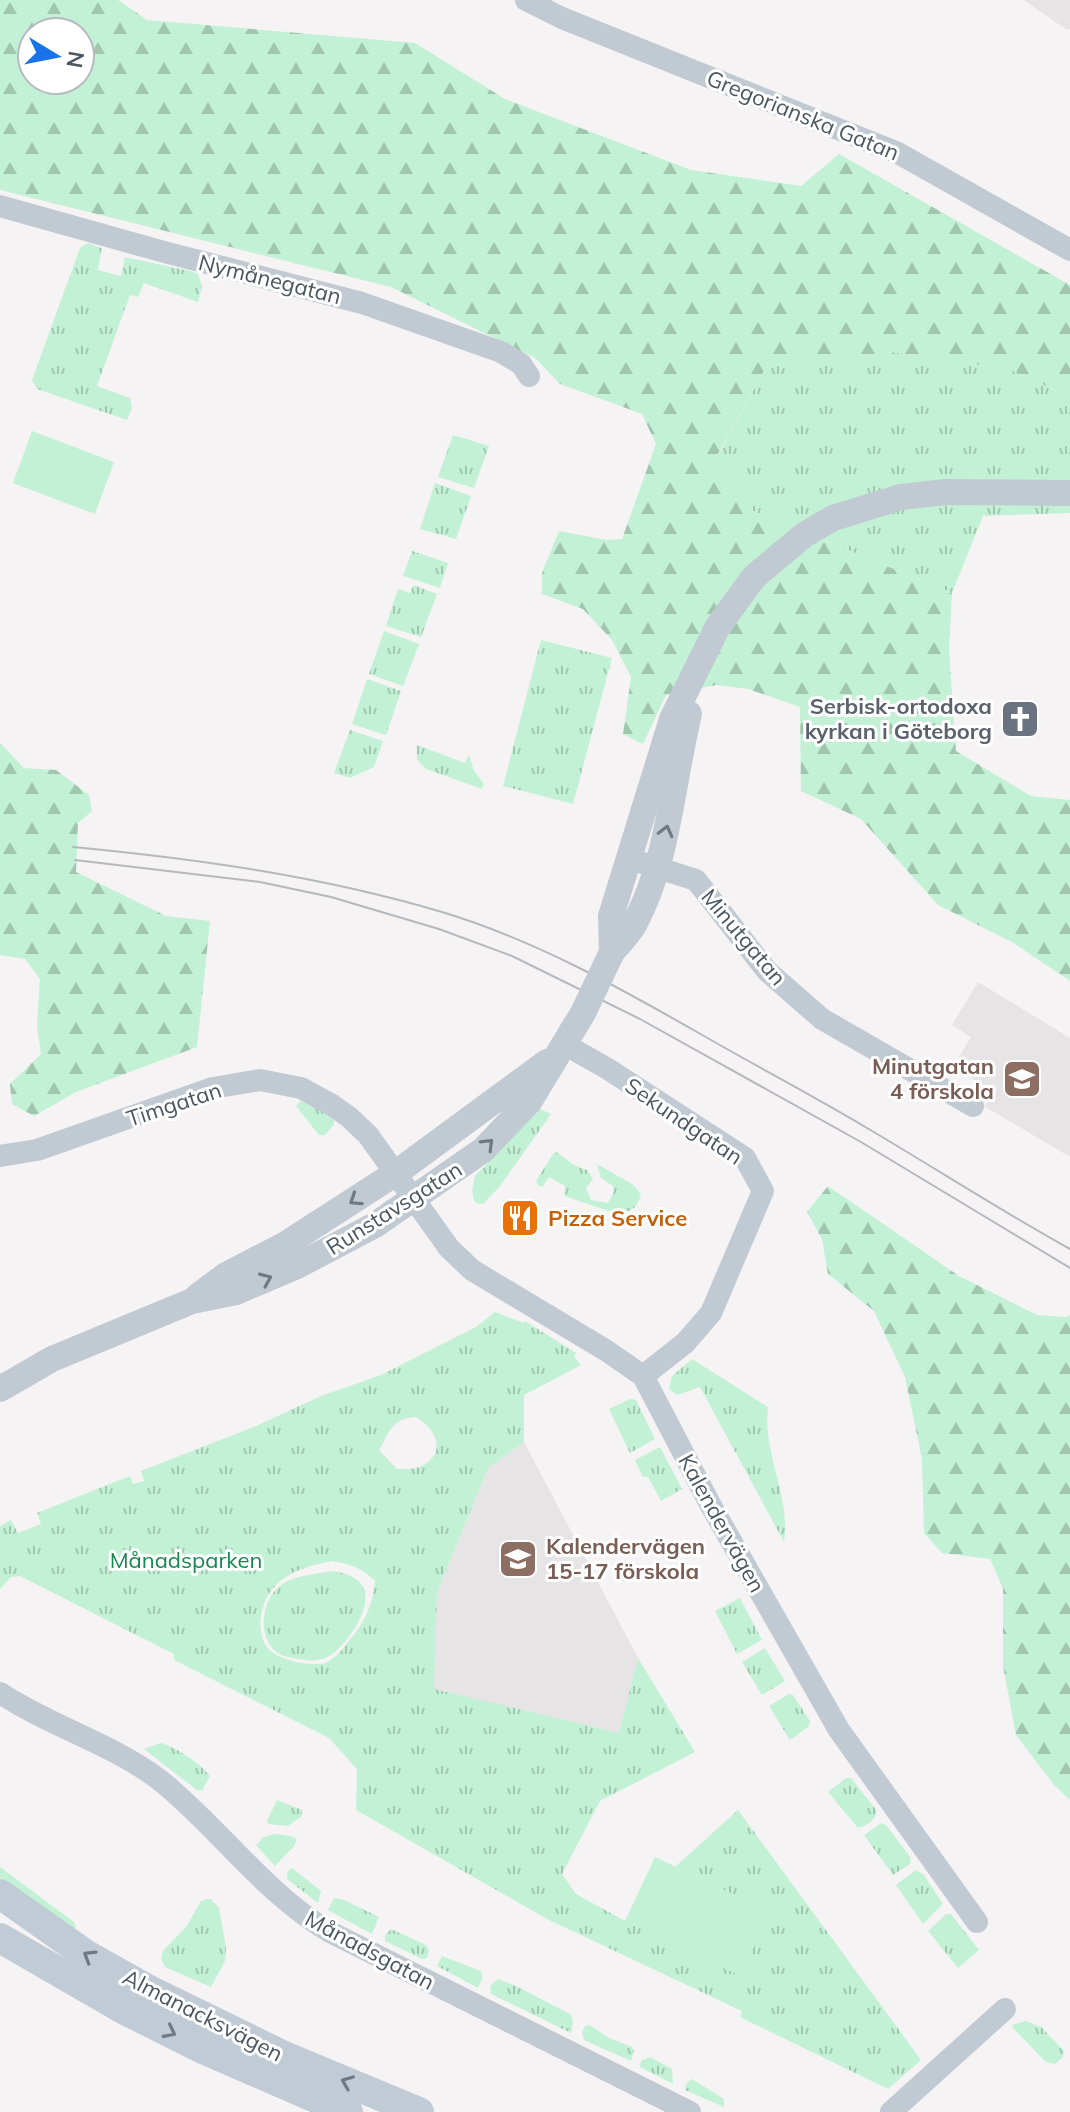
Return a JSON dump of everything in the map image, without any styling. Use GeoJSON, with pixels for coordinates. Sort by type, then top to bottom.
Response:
{"type":"FeatureCollection","features":[{"type":"Feature","properties":{"kind":"main road","name":"Almanacksvägen"},"geometry":{"type":"LineString","coordinates":[[0,1894],[85,1954],[149,1990],[282,2055],[419,2112]]}},
{"type":"Feature","properties":{"kind":"main road","name":"Almanacksvägen"},"geometry":{"type":"LineString","coordinates":[[0,1938],[123,2009],[203,2049],[348,2112]]}},
{"type":"Feature","properties":{"kind":"street","name":"Gregorianska Gatan"},"geometry":{"type":"LineString","coordinates":[[526,0],[541,9],[898,153],[1070,250]]}},
{"type":"Feature","properties":{"kind":"street","name":"Nymånegatan"},"geometry":{"type":"LineString","coordinates":[[0,206],[362,303],[501,352],[521,364],[529,376]]}},
{"type":"Feature","properties":{"kind":"street","name":"Runstavsgatan"},"geometry":{"type":"LineString","coordinates":[[612,952],[611,916],[672,719],[703,652],[754,577],[804,535],[833,518],[901,497],[945,492],[1070,493]]}},
{"type":"Feature","properties":{"kind":"street","name":"Runstavsgatan"},"geometry":{"type":"LineString","coordinates":[[0,1389],[52,1359],[192,1301],[236,1292],[356,1236],[406,1186],[483,1150],[529,1102],[583,1013],[612,952],[634,925],[657,868],[703,652]]}},
{"type":"Feature","properties":{"kind":"street","name":"Minutgatan"},"geometry":{"type":"LineString","coordinates":[[630,859],[696,880],[767,971],[822,1019],[973,1106]]}},
{"type":"Feature","properties":{"kind":"street","name":"Sekundgatan"},"geometry":{"type":"LineString","coordinates":[[564,1044],[745,1158],[763,1191],[711,1313],[685,1343],[643,1376]]}},
{"type":"Feature","properties":{"kind":"street","name":"Timgatan"},"geometry":{"type":"LineString","coordinates":[[0,1156],[37,1150],[213,1088],[260,1080],[301,1088],[332,1105],[368,1135],[406,1186]]}},
{"type":"Feature","properties":{"kind":"street","name":"Kalendervägen"},"geometry":{"type":"LineString","coordinates":[[406,1186],[449,1248],[472,1270],[643,1376],[710,1504],[839,1730],[977,1922]]}},
{"type":"Feature","properties":{"kind":"street","name":"Runstavsgatan"},"geometry":{"type":"LineString","coordinates":[[0,1371],[52,1359]]}},
{"type":"Feature","properties":{"kind":"street","name":"Månadsgatan"},"geometry":{"type":"LineString","coordinates":[[0,1693],[132,1761],[162,1782],[300,1915],[690,2112]]}},
{"type":"Feature","properties":{"kind":"street"},"geometry":{"type":"LineString","coordinates":[[891,2112],[1005,2009]]}},
{"type":"Feature","properties":{"kind":"shaded area"},"geometry":{"type":"Polygon","coordinates":[[[1024,0],[1070,0],[1070,29],[1067,30],[1024,0]]]}},
{"type":"Feature","properties":{"kind":"shaded area","name":"Minutgatan 4 förskola"},"geometry":{"type":"Polygon","coordinates":[[[978,982],[1070,1038],[1070,1157],[984,1106],[994,1092],[953,1067],[971,1037],[952,1025],[978,982]]]}},
{"type":"Feature","properties":{"kind":"shaded area","name":"Kalendervägen 15-17 förskola"},"geometry":{"type":"Polygon","coordinates":[[[524,1442],[638,1658],[620,1734],[433,1690],[437,1593],[488,1468],[524,1442]]]}},
{"type":"Feature","properties":{"kind":"green space"},"geometry":{"type":"Polygon","coordinates":[[[0,0],[118,0],[147,20],[415,43],[505,99],[691,170],[801,186],[839,154],[1070,285],[1070,397],[1009,369],[892,352],[766,367],[718,454],[753,511],[952,593],[949,651],[956,751],[1031,796],[1070,800],[1070,981],[1012,942],[938,905],[861,819],[801,791],[800,707],[748,689],[716,685],[666,695],[643,744],[623,734],[631,677],[612,640],[583,609],[542,594],[542,573],[559,531],[607,540],[622,539],[656,444],[642,414],[560,384],[535,358],[391,287],[0,190],[0,0]]]}},
{"type":"Feature","properties":{"kind":"green space"},"geometry":{"type":"Polygon","coordinates":[[[88,243],[102,248],[98,270],[121,276],[125,257],[194,272],[198,274],[202,286],[198,302],[144,283],[138,297],[130,295],[97,386],[130,398],[132,408],[127,420],[37,389],[32,380],[80,248],[88,243]]]}},
{"type":"Feature","properties":{"kind":"green space"},"geometry":{"type":"Polygon","coordinates":[[[892,352],[1009,369],[1070,397],[1070,513],[983,516],[952,593],[753,511],[718,455],[766,367],[892,352]]]}},
{"type":"Feature","properties":{"kind":"green space"},"geometry":{"type":"Polygon","coordinates":[[[32,431],[114,462],[95,514],[13,483],[32,431]]]}},
{"type":"Feature","properties":{"kind":"green space"},"geometry":{"type":"Polygon","coordinates":[[[453,435],[489,446],[474,488],[438,477],[453,435]]]}},
{"type":"Feature","properties":{"kind":"green space"},"geometry":{"type":"Polygon","coordinates":[[[435,483],[471,496],[456,539],[420,529],[435,483]]]}},
{"type":"Feature","properties":{"kind":"green space"},"geometry":{"type":"Polygon","coordinates":[[[412,551],[448,563],[440,588],[403,576],[412,551]]]}},
{"type":"Feature","properties":{"kind":"green space"},"geometry":{"type":"Polygon","coordinates":[[[413,585],[437,594],[421,637],[386,626],[398,589],[410,593],[413,585]]]}},
{"type":"Feature","properties":{"kind":"green space"},"geometry":{"type":"Polygon","coordinates":[[[384,631],[419,644],[403,686],[369,674],[384,631]]]}},
{"type":"Feature","properties":{"kind":"green space"},"geometry":{"type":"Polygon","coordinates":[[[541,640],[612,658],[573,804],[503,786],[541,640]]]}},
{"type":"Feature","properties":{"kind":"green space"},"geometry":{"type":"Polygon","coordinates":[[[367,679],[401,691],[386,735],[352,724],[367,679]]]}},
{"type":"Feature","properties":{"kind":"green space"},"geometry":{"type":"Polygon","coordinates":[[[350,730],[383,741],[374,767],[350,778],[334,773],[350,730]]]}},
{"type":"Feature","properties":{"kind":"green space"},"geometry":{"type":"Polygon","coordinates":[[[0,743],[24,768],[56,770],[89,795],[92,811],[78,823],[76,872],[166,916],[210,921],[197,1047],[76,1092],[34,1116],[12,1104],[10,1084],[41,1054],[37,1025],[40,979],[25,959],[0,955],[0,743]]]}},
{"type":"Feature","properties":{"kind":"green space"},"geometry":{"type":"Polygon","coordinates":[[[417,745],[465,763],[469,755],[474,771],[484,784],[482,789],[426,769],[417,760],[417,745]]]}},
{"type":"Feature","properties":{"kind":"green space"},"geometry":{"type":"Polygon","coordinates":[[[301,1101],[318,1108],[334,1120],[325,1135],[319,1135],[296,1106],[301,1101]]]}},
{"type":"Feature","properties":{"kind":"green space"},"geometry":{"type":"Polygon","coordinates":[[[540,1109],[551,1114],[500,1186],[483,1204],[476,1203],[473,1193],[475,1176],[540,1109]]]}},
{"type":"Feature","properties":{"kind":"green space"},"geometry":{"type":"Polygon","coordinates":[[[555,1151],[587,1170],[593,1179],[586,1188],[591,1200],[608,1203],[614,1191],[613,1186],[601,1178],[597,1164],[632,1184],[641,1194],[636,1206],[618,1214],[564,1196],[565,1186],[549,1177],[542,1187],[538,1185],[536,1181],[555,1151]]]}},
{"type":"Feature","properties":{"kind":"green space"},"geometry":{"type":"Polygon","coordinates":[[[828,1186],[959,1276],[1037,1315],[1067,1317],[1070,1314],[1070,1800],[1054,1785],[1016,1735],[1003,1666],[1003,1588],[990,1559],[942,1553],[924,1533],[922,1459],[905,1377],[874,1311],[828,1274],[822,1239],[807,1212],[828,1186]]]}},
{"type":"Feature","properties":{"kind":"green space","name":"Månadsparken"},"geometry":{"type":"Polygon","coordinates":[[[495,1312],[525,1321],[576,1353],[574,1356],[581,1365],[524,1395],[524,1442],[488,1468],[437,1593],[434,1689],[619,1733],[638,1658],[695,1752],[600,1801],[562,1874],[576,1894],[625,1921],[770,1912],[675,1867],[738,1810],[921,2060],[888,2089],[740,2017],[742,2011],[549,1920],[356,1810],[357,1769],[329,1738],[174,1660],[174,1654],[20,1576],[11,1577],[0,1589],[0,1526],[11,1520],[18,1533],[41,1524],[37,1513],[130,1476],[133,1484],[144,1481],[141,1471],[256,1426],[321,1396],[381,1375],[476,1327],[495,1312]],[[416,1417],[396,1423],[379,1450],[397,1469],[419,1467],[435,1454],[437,1447],[433,1434],[416,1417]],[[332,1561],[298,1570],[272,1590],[266,1599],[260,1625],[271,1652],[302,1663],[325,1663],[341,1651],[354,1635],[370,1606],[375,1581],[356,1567],[332,1561]]]}},
{"type":"Feature","properties":{"kind":"green space"},"geometry":{"type":"Polygon","coordinates":[[[692,1359],[768,1407],[769,1441],[784,1508],[784,1542],[700,1387],[677,1395],[669,1389],[672,1376],[692,1359]]]}},
{"type":"Feature","properties":{"kind":"green space"},"geometry":{"type":"Polygon","coordinates":[[[630,1399],[636,1400],[655,1439],[630,1453],[609,1409],[630,1399]]]}},
{"type":"Feature","properties":{"kind":"green space"},"geometry":{"type":"Polygon","coordinates":[[[660,1447],[682,1489],[661,1501],[635,1460],[660,1447]]]}},
{"type":"Feature","properties":{"kind":"green space"},"geometry":{"type":"Polygon","coordinates":[[[332,1571],[347,1574],[363,1587],[365,1606],[356,1627],[338,1650],[328,1657],[302,1660],[277,1652],[265,1634],[264,1623],[265,1611],[275,1590],[295,1578],[332,1571]]]}},
{"type":"Feature","properties":{"kind":"green space"},"geometry":{"type":"Polygon","coordinates":[[[740,1598],[762,1640],[737,1654],[715,1611],[740,1598]]]}},
{"type":"Feature","properties":{"kind":"green space"},"geometry":{"type":"Polygon","coordinates":[[[765,1648],[785,1681],[762,1695],[742,1662],[765,1648]]]}},
{"type":"Feature","properties":{"kind":"green space"},"geometry":{"type":"Polygon","coordinates":[[[789,1694],[793,1695],[810,1721],[809,1726],[790,1740],[769,1706],[789,1694]]]}},
{"type":"Feature","properties":{"kind":"green space"},"geometry":{"type":"Polygon","coordinates":[[[161,1743],[188,1756],[210,1776],[202,1791],[144,1749],[161,1743]]]}},
{"type":"Feature","properties":{"kind":"green space"},"geometry":{"type":"Polygon","coordinates":[[[846,1778],[851,1778],[877,1811],[870,1822],[858,1828],[828,1792],[846,1778]]]}},
{"type":"Feature","properties":{"kind":"green space"},"geometry":{"type":"Polygon","coordinates":[[[277,1800],[302,1810],[302,1816],[288,1826],[268,1824],[277,1800]]]}},
{"type":"Feature","properties":{"kind":"green space"},"geometry":{"type":"Polygon","coordinates":[[[881,1823],[887,1826],[911,1858],[910,1864],[893,1875],[864,1835],[881,1823]]]}},
{"type":"Feature","properties":{"kind":"green space"},"geometry":{"type":"Polygon","coordinates":[[[274,1834],[297,1839],[275,1866],[256,1845],[264,1837],[274,1834]]]}},
{"type":"Feature","properties":{"kind":"green space"},"geometry":{"type":"Polygon","coordinates":[[[655,1857],[771,1912],[740,1976],[625,1921],[655,1857]]]}},
{"type":"Feature","properties":{"kind":"green space"},"geometry":{"type":"Polygon","coordinates":[[[0,1867],[74,1922],[76,1927],[73,1930],[0,1878],[0,1867]]]}},
{"type":"Feature","properties":{"kind":"green space"},"geometry":{"type":"Polygon","coordinates":[[[292,1868],[321,1891],[318,1903],[287,1879],[288,1871],[292,1868]]]}},
{"type":"Feature","properties":{"kind":"green space"},"geometry":{"type":"Polygon","coordinates":[[[916,1870],[924,1875],[943,1904],[923,1924],[896,1885],[916,1870]]]}},
{"type":"Feature","properties":{"kind":"green space"},"geometry":{"type":"Polygon","coordinates":[[[334,1898],[379,1917],[372,1934],[328,1910],[334,1898]]]}},
{"type":"Feature","properties":{"kind":"green space"},"geometry":{"type":"Polygon","coordinates":[[[207,1899],[219,1908],[226,1948],[225,1961],[211,1987],[165,1967],[161,1958],[163,1951],[186,1927],[201,1901],[207,1899]]]}},
{"type":"Feature","properties":{"kind":"green space"},"geometry":{"type":"Polygon","coordinates":[[[946,1914],[951,1914],[979,1950],[958,1968],[928,1931],[946,1914]]]}},
{"type":"Feature","properties":{"kind":"green space"},"geometry":{"type":"Polygon","coordinates":[[[391,1929],[426,1945],[429,1950],[427,1958],[422,1959],[385,1941],[385,1935],[391,1929]]]}},
{"type":"Feature","properties":{"kind":"green space"},"geometry":{"type":"Polygon","coordinates":[[[442,1956],[481,1971],[478,1988],[437,1966],[442,1956]]]}},
{"type":"Feature","properties":{"kind":"green space"},"geometry":{"type":"Polygon","coordinates":[[[498,1979],[570,2014],[573,2021],[571,2033],[491,1994],[490,1986],[498,1979]]]}},
{"type":"Feature","properties":{"kind":"green space"},"geometry":{"type":"Polygon","coordinates":[[[1026,2021],[1041,2027],[1064,2051],[1063,2057],[1055,2064],[1046,2062],[1013,2028],[1012,2025],[1026,2021]]]}},
{"type":"Feature","properties":{"kind":"green space"},"geometry":{"type":"Polygon","coordinates":[[[590,2025],[609,2038],[632,2047],[631,2061],[584,2040],[582,2032],[585,2026],[590,2025]]]}},
{"type":"Feature","properties":{"kind":"green space"},"geometry":{"type":"Polygon","coordinates":[[[650,2057],[672,2069],[673,2084],[640,2067],[641,2061],[650,2057]]]}},
{"type":"Feature","properties":{"kind":"green space"},"geometry":{"type":"Polygon","coordinates":[[[692,2079],[724,2099],[724,2107],[685,2090],[692,2079]]]}},
{"type":"Feature","properties":{"kind":"tram line"},"geometry":{"type":"LineString","coordinates":[[73,847],[213,863],[351,888],[442,912],[510,936],[641,1000],[847,1116],[1070,1249]]}},
{"type":"Feature","properties":{"kind":"tram line"},"geometry":{"type":"LineString","coordinates":[[75,860],[260,882],[331,897],[439,929],[512,956],[640,1019],[861,1142],[1070,1268]]}},
{"type":"Feature","properties":{"kind":"place","name":"Serbisk-ortodoxa kyrkan i Göteborg"},"geometry":{"type":"Point","coordinates":[1020,719]}},
{"type":"Feature","properties":{"kind":"place","name":"Minutgatan 4 förskola"},"geometry":{"type":"Point","coordinates":[1022,1079]}},
{"type":"Feature","properties":{"kind":"place","name":"Pizza Service"},"geometry":{"type":"Point","coordinates":[520,1218]}},
{"type":"Feature","properties":{"kind":"place","name":"Kalendervägen 15-17 förskola"},"geometry":{"type":"Point","coordinates":[518,1559]}}]}
